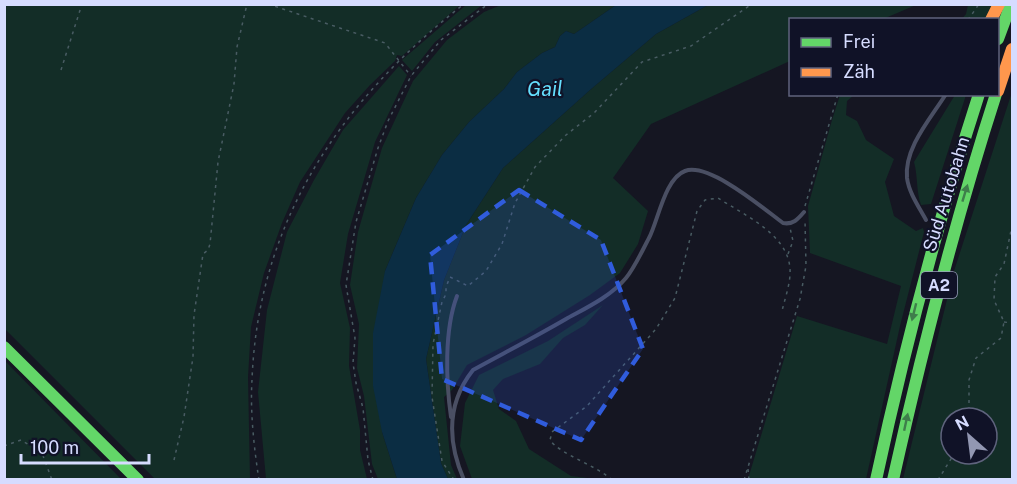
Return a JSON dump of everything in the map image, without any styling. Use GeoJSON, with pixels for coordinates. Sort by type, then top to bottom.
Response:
{"type":"FeatureCollection","features":[{"type":"Feature","properties":{"kind":"main road"},"geometry":{"type":"LineString","coordinates":[[992,18],[999,4]]}},
{"type":"Feature","properties":{"kind":"main road"},"geometry":{"type":"LineString","coordinates":[[999,36],[1011,4]]}},
{"type":"Feature","properties":{"kind":"main road","name":"Süd Autobahn"},"geometry":{"type":"LineString","coordinates":[[999,87],[1012,48]]}},
{"type":"Feature","properties":{"kind":"main road","name":"Süd Autobahn"},"geometry":{"type":"LineString","coordinates":[[876,480],[901,365],[934,237],[978,96]]}},
{"type":"Feature","properties":{"kind":"main road","name":"Süd Autobahn"},"geometry":{"type":"LineString","coordinates":[[893,480],[917,372],[950,242],[996,96]]}},
{"type":"Feature","properties":{"kind":"main road"},"geometry":{"type":"LineString","coordinates":[[926,220],[934,237]]}},
{"type":"Feature","properties":{"kind":"main road"},"geometry":{"type":"LineString","coordinates":[[4,347],[138,480]]}},
{"type":"Feature","properties":{"kind":"lane"},"geometry":{"type":"LineString","coordinates":[[926,220],[912,195],[907,179],[907,168],[911,152],[945,96]]}},
{"type":"Feature","properties":{"kind":"lane"},"geometry":{"type":"LineString","coordinates":[[451,421],[462,384],[473,370],[603,298],[626,278],[650,237],[669,187],[677,176],[686,170],[700,171],[714,176],[743,192],[783,223],[790,224],[798,220],[804,212]]}},
{"type":"Feature","properties":{"kind":"lane"},"geometry":{"type":"LineString","coordinates":[[457,296],[451,321],[446,381],[456,463],[464,480]]}},
{"type":"Feature","properties":{"kind":"path"},"geometry":{"type":"LineString","coordinates":[[61,70],[82,4]]}},
{"type":"Feature","properties":{"kind":"path"},"geometry":{"type":"LineString","coordinates":[[174,460],[184,417],[193,357],[194,315],[203,254],[208,250],[210,244],[218,162],[234,84],[237,47],[247,4]]}},
{"type":"Feature","properties":{"kind":"path"},"geometry":{"type":"LineString","coordinates":[[268,4],[385,43],[411,76]]}},
{"type":"Feature","properties":{"kind":"path"},"geometry":{"type":"LineString","coordinates":[[258,480],[252,380],[258,321],[279,239],[303,186],[333,137],[361,100],[399,60],[464,4]]}},
{"type":"Feature","properties":{"kind":"path"},"geometry":{"type":"LineString","coordinates":[[373,480],[368,459],[363,408],[353,363],[355,338],[346,278],[356,222],[388,121],[411,76],[441,40],[488,4]]}},
{"type":"Feature","properties":{"kind":"path"},"geometry":{"type":"LineString","coordinates":[[454,480],[442,461],[432,397],[433,344],[450,277],[468,286],[486,271],[502,244],[515,203],[536,167],[642,62],[691,46],[752,4]]}},
{"type":"Feature","properties":{"kind":"path"},"geometry":{"type":"LineString","coordinates":[[969,18],[979,4]]}},
{"type":"Feature","properties":{"kind":"path"},"geometry":{"type":"LineString","coordinates":[[744,480],[800,299],[806,266],[804,212],[837,96]]}},
{"type":"Feature","properties":{"kind":"path"},"geometry":{"type":"LineString","coordinates":[[612,480],[596,468],[555,448],[550,440],[552,432],[587,406],[657,329],[675,298],[697,211],[705,200],[718,198],[771,233],[788,255],[791,271],[782,311]]}},
{"type":"Feature","properties":{"kind":"path"},"geometry":{"type":"LineString","coordinates":[[788,255],[793,241],[790,224]]}},
{"type":"Feature","properties":{"kind":"path"},"geometry":{"type":"LineString","coordinates":[[969,406],[969,380],[976,358],[1001,338],[1004,322],[994,300],[995,277],[1004,264],[1012,226]]}},
{"type":"Feature","properties":{"kind":"path"},"geometry":{"type":"LineString","coordinates":[[1004,322],[1012,323]]}},
{"type":"Feature","properties":{"kind":"path"},"geometry":{"type":"LineString","coordinates":[[4,446],[21,440],[42,453],[52,480]]}},
{"type":"Feature","properties":{"kind":"path"},"geometry":{"type":"LineString","coordinates":[[938,480],[947,466]]}},
{"type":"Feature","properties":{"kind":"path"},"geometry":{"type":"LineString","coordinates":[[748,468],[749,480]]}},
{"type":"Feature","properties":{"kind":"highlighted area"},"geometry":{"type":"Polygon","coordinates":[[[519,190],[601,240],[643,349],[581,440],[442,379],[430,255],[519,190]]]}},
{"type":"Feature","properties":{"kind":"green space"},"geometry":{"type":"Polygon","coordinates":[[[4,5],[460,5],[402,56],[397,55],[395,61],[345,113],[300,182],[264,273],[251,327],[248,377],[250,479],[155,479],[5,329],[4,5]]]}},
{"type":"Feature","properties":{"kind":"green space"},"geometry":{"type":"Polygon","coordinates":[[[466,5],[482,5],[435,42],[412,71],[402,60],[466,5]]]}},
{"type":"Feature","properties":{"kind":"green space"},"geometry":{"type":"Polygon","coordinates":[[[501,5],[616,5],[574,34],[566,31],[560,36],[555,47],[542,53],[517,72],[504,89],[469,122],[442,155],[416,198],[385,271],[382,432],[397,479],[378,479],[372,464],[364,396],[357,368],[359,324],[350,285],[358,232],[382,148],[413,81],[447,40],[484,12],[501,5]]]}},
{"type":"Feature","properties":{"kind":"green space"},"geometry":{"type":"Polygon","coordinates":[[[708,5],[916,5],[885,18],[789,18],[789,61],[651,124],[613,178],[648,211],[638,244],[620,273],[590,295],[526,335],[467,365],[452,390],[444,397],[451,465],[457,479],[448,479],[441,463],[426,359],[444,280],[466,225],[503,168],[656,34],[708,5]]]}},
{"type":"Feature","properties":{"kind":"green space"},"geometry":{"type":"Polygon","coordinates":[[[968,5],[995,5],[988,18],[963,18],[968,5]]]}},
{"type":"Feature","properties":{"kind":"green space"},"geometry":{"type":"Polygon","coordinates":[[[399,66],[407,75],[375,142],[348,234],[340,283],[350,328],[349,366],[360,430],[360,450],[367,479],[266,479],[258,392],[267,310],[287,232],[343,130],[399,66]]]}},
{"type":"Feature","properties":{"kind":"green space"},"geometry":{"type":"Polygon","coordinates":[[[1012,92],[1012,479],[903,479],[954,271],[1012,92]]]}},
{"type":"Feature","properties":{"kind":"green space"},"geometry":{"type":"Polygon","coordinates":[[[840,96],[853,96],[847,101],[846,115],[857,121],[866,140],[894,159],[885,182],[894,216],[916,231],[923,228],[924,232],[900,326],[866,479],[748,479],[797,316],[887,344],[901,286],[810,253],[808,206],[840,96]]]}},
{"type":"Feature","properties":{"kind":"green space"},"geometry":{"type":"Polygon","coordinates":[[[954,96],[966,96],[931,204],[921,205],[914,162],[954,96]]]}},
{"type":"Feature","properties":{"kind":"green space"},"geometry":{"type":"Polygon","coordinates":[[[603,305],[585,325],[563,338],[540,364],[503,379],[493,390],[499,409],[516,421],[529,449],[571,476],[596,479],[472,479],[460,446],[465,403],[479,375],[548,341],[603,305]]]}},
{"type":"Feature","properties":{"kind":"green space"},"geometry":{"type":"Polygon","coordinates":[[[5,361],[121,479],[5,479],[5,361]]]}},
{"type":"Feature","properties":{"kind":"water","name":"Gail"},"geometry":{"type":"Polygon","coordinates":[[[616,5],[708,5],[656,34],[503,168],[466,225],[444,280],[426,359],[441,463],[448,479],[397,479],[382,432],[373,386],[373,333],[385,271],[416,198],[442,155],[469,122],[504,89],[517,72],[542,53],[555,47],[560,36],[566,31],[574,34],[616,5]]]}},
{"type":"Feature","properties":{"kind":"traffic: fast"},"geometry":{"type":"LineString","coordinates":[[999,36],[1011,4]]}},
{"type":"Feature","properties":{"kind":"traffic: fast"},"geometry":{"type":"LineString","coordinates":[[876,480],[923,286],[978,96]]}},
{"type":"Feature","properties":{"kind":"traffic: fast"},"geometry":{"type":"LineString","coordinates":[[893,480],[940,286],[995,96]]}},
{"type":"Feature","properties":{"kind":"traffic: fast"},"geometry":{"type":"LineString","coordinates":[[4,347],[138,480]]}},
{"type":"Feature","properties":{"kind":"traffic: slow"},"geometry":{"type":"LineString","coordinates":[[992,18],[999,4]]}},
{"type":"Feature","properties":{"kind":"traffic: slow"},"geometry":{"type":"LineString","coordinates":[[999,88],[1012,49]]}}]}
